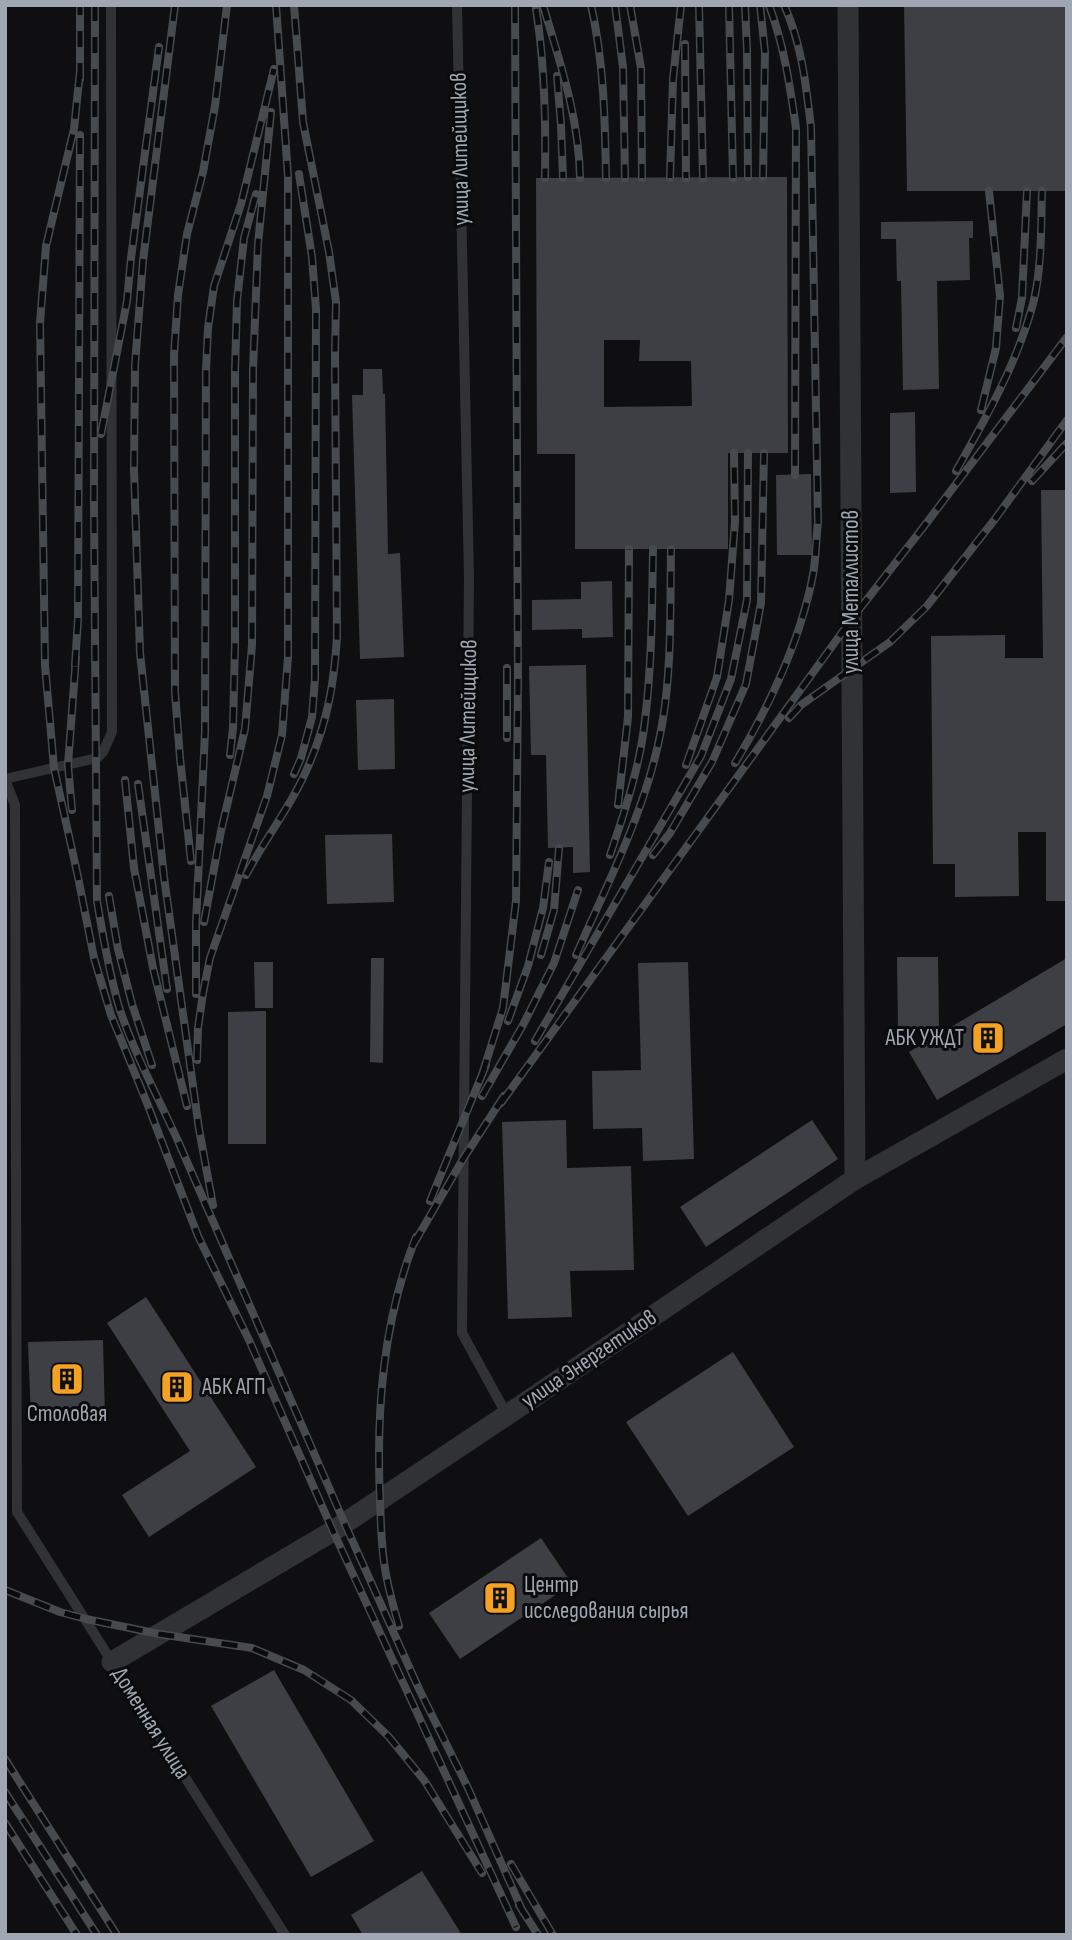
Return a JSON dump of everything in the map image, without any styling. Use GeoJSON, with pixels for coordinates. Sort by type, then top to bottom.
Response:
{"type":"FeatureCollection","features":[{"type":"Feature","properties":{"kind":"street","name":"улица Металлистов"},"geometry":{"type":"LineString","coordinates":[[848,5],[855,1179]]}},
{"type":"Feature","properties":{"kind":"street","name":"улица Энергетиков"},"geometry":{"type":"LineString","coordinates":[[112,1662],[333,1531],[855,1179],[1067,1059]]}},
{"type":"Feature","properties":{"kind":"lane"},"geometry":{"type":"LineString","coordinates":[[5,779],[97,758],[103,752],[112,732],[111,5]]}},
{"type":"Feature","properties":{"kind":"lane","name":"улица Литейщиков"},"geometry":{"type":"LineString","coordinates":[[457,5],[469,578],[462,1333],[508,1415]]}},
{"type":"Feature","properties":{"kind":"lane","name":"Доменная улица"},"geometry":{"type":"LineString","coordinates":[[5,779],[15,805],[17,1512],[285,1935]]}},
{"type":"Feature","properties":{"kind":"building"},"geometry":{"type":"Polygon","coordinates":[[[904,5],[1067,5],[1067,191],[907,191],[904,5]]]}},
{"type":"Feature","properties":{"kind":"building"},"geometry":{"type":"Polygon","coordinates":[[[787,177],[788,453],[728,453],[728,549],[575,549],[575,454],[537,454],[536,178],[787,177]],[[604,340],[604,407],[692,406],[691,361],[639,361],[640,340],[604,340]]]}},
{"type":"Feature","properties":{"kind":"building"},"geometry":{"type":"Polygon","coordinates":[[[973,221],[973,238],[969,238],[970,280],[937,281],[939,389],[903,390],[901,281],[897,281],[896,239],[881,239],[881,222],[973,221]]]}},
{"type":"Feature","properties":{"kind":"building"},"geometry":{"type":"Polygon","coordinates":[[[363,369],[382,369],[385,394],[388,554],[400,553],[404,657],[360,659],[352,395],[363,395],[363,369]]]}},
{"type":"Feature","properties":{"kind":"building"},"geometry":{"type":"Polygon","coordinates":[[[915,412],[916,492],[890,493],[890,413],[915,412]]]}},
{"type":"Feature","properties":{"kind":"building"},"geometry":{"type":"Polygon","coordinates":[[[811,474],[812,555],[777,555],[776,475],[811,474]]]}},
{"type":"Feature","properties":{"kind":"building"},"geometry":{"type":"Polygon","coordinates":[[[1041,490],[1067,490],[1067,901],[1046,901],[1046,832],[1018,832],[1019,896],[955,897],[955,864],[933,864],[931,636],[1005,635],[1005,658],[1043,658],[1041,490]]]}},
{"type":"Feature","properties":{"kind":"building"},"geometry":{"type":"Polygon","coordinates":[[[612,581],[613,637],[582,638],[582,629],[532,630],[532,600],[581,599],[581,582],[612,581]]]}},
{"type":"Feature","properties":{"kind":"building"},"geometry":{"type":"Polygon","coordinates":[[[586,665],[590,872],[573,873],[573,847],[548,848],[546,755],[531,755],[529,666],[586,665]]]}},
{"type":"Feature","properties":{"kind":"building"},"geometry":{"type":"Polygon","coordinates":[[[394,699],[395,769],[358,770],[356,700],[394,699]]]}},
{"type":"Feature","properties":{"kind":"building"},"geometry":{"type":"Polygon","coordinates":[[[392,834],[394,902],[327,904],[325,835],[392,834]]]}},
{"type":"Feature","properties":{"kind":"building"},"geometry":{"type":"Polygon","coordinates":[[[897,957],[938,957],[939,1027],[898,1028],[897,957]]]}},
{"type":"Feature","properties":{"kind":"building"},"geometry":{"type":"Polygon","coordinates":[[[371,958],[384,958],[383,1063],[370,1062],[371,958]]]}},
{"type":"Feature","properties":{"kind":"building","name":"АБК УЖДТ"},"geometry":{"type":"Polygon","coordinates":[[[1067,958],[1067,1024],[937,1100],[909,1052],[1067,958]]]}},
{"type":"Feature","properties":{"kind":"building"},"geometry":{"type":"Polygon","coordinates":[[[254,962],[273,962],[273,1008],[255,1008],[254,962]]]}},
{"type":"Feature","properties":{"kind":"building"},"geometry":{"type":"Polygon","coordinates":[[[688,962],[694,1159],[643,1161],[642,1128],[593,1129],[592,1071],[641,1070],[638,963],[688,962]]]}},
{"type":"Feature","properties":{"kind":"building"},"geometry":{"type":"Polygon","coordinates":[[[266,1011],[266,1144],[228,1144],[228,1012],[266,1011]]]}},
{"type":"Feature","properties":{"kind":"building"},"geometry":{"type":"Polygon","coordinates":[[[566,1120],[567,1168],[631,1166],[634,1270],[570,1271],[572,1317],[508,1319],[502,1122],[566,1120]]]}},
{"type":"Feature","properties":{"kind":"building"},"geometry":{"type":"Polygon","coordinates":[[[812,1120],[838,1159],[706,1247],[680,1207],[812,1120]]]}},
{"type":"Feature","properties":{"kind":"building","name":"АБК АГП"},"geometry":{"type":"Polygon","coordinates":[[[146,1297],[256,1467],[149,1537],[122,1495],[190,1451],[107,1323],[146,1297]]]}},
{"type":"Feature","properties":{"kind":"building","name":"Столовая"},"geometry":{"type":"Polygon","coordinates":[[[103,1340],[105,1417],[31,1420],[28,1342],[103,1340]]]}},
{"type":"Feature","properties":{"kind":"building"},"geometry":{"type":"Polygon","coordinates":[[[733,1352],[794,1447],[688,1516],[626,1422],[733,1352]]]}},
{"type":"Feature","properties":{"kind":"building","name":"Центр исследования сырья"},"geometry":{"type":"Polygon","coordinates":[[[541,1538],[572,1584],[460,1659],[429,1613],[541,1538]]]}},
{"type":"Feature","properties":{"kind":"building"},"geometry":{"type":"Polygon","coordinates":[[[274,1670],[374,1841],[311,1877],[211,1706],[274,1670]]]}},
{"type":"Feature","properties":{"kind":"building"},"geometry":{"type":"Polygon","coordinates":[[[422,1871],[462,1935],[363,1935],[351,1915],[422,1871]]]}},
{"type":"Feature","properties":{"kind":"railway"},"geometry":{"type":"LineString","coordinates":[[80,5],[80,79]]}},
{"type":"Feature","properties":{"kind":"railway"},"geometry":{"type":"LineString","coordinates":[[95,5],[94,505],[97,901],[109,968],[119,1007],[139,1058],[419,1689],[468,1788],[523,1912]]}},
{"type":"Feature","properties":{"kind":"railway"},"geometry":{"type":"LineString","coordinates":[[175,5],[143,261],[135,365],[134,469],[140,653],[164,877],[199,1129],[213,1205]]}},
{"type":"Feature","properties":{"kind":"railway"},"geometry":{"type":"LineString","coordinates":[[191,861],[175,692],[174,355],[178,295],[187,234],[203,172],[215,106],[227,5]]}},
{"type":"Feature","properties":{"kind":"railway"},"geometry":{"type":"LineString","coordinates":[[197,1060],[198,1028],[210,958],[267,796],[282,735],[288,657],[288,176],[276,5]]}},
{"type":"Feature","properties":{"kind":"railway"},"geometry":{"type":"LineString","coordinates":[[246,875],[296,791],[316,746],[329,701],[337,637],[336,302],[329,252],[303,122],[294,5]]}},
{"type":"Feature","properties":{"kind":"railway"},"geometry":{"type":"LineString","coordinates":[[482,1075],[503,1008],[516,901],[518,679],[515,5]]}},
{"type":"Feature","properties":{"kind":"railway"},"geometry":{"type":"LineString","coordinates":[[543,5],[572,112],[580,178]]}},
{"type":"Feature","properties":{"kind":"railway"},"geometry":{"type":"LineString","coordinates":[[591,5],[601,69],[606,178]]}},
{"type":"Feature","properties":{"kind":"railway"},"geometry":{"type":"LineString","coordinates":[[615,5],[623,67],[625,178]]}},
{"type":"Feature","properties":{"kind":"railway"},"geometry":{"type":"LineString","coordinates":[[630,5],[641,68],[642,178]]}},
{"type":"Feature","properties":{"kind":"railway"},"geometry":{"type":"LineString","coordinates":[[670,178],[673,79],[681,5]]}},
{"type":"Feature","properties":{"kind":"railway"},"geometry":{"type":"LineString","coordinates":[[699,5],[703,178]]}},
{"type":"Feature","properties":{"kind":"railway"},"geometry":{"type":"LineString","coordinates":[[729,5],[733,178]]}},
{"type":"Feature","properties":{"kind":"railway"},"geometry":{"type":"LineString","coordinates":[[745,5],[748,177]]}},
{"type":"Feature","properties":{"kind":"railway"},"geometry":{"type":"LineString","coordinates":[[760,5],[765,52],[763,177]]}},
{"type":"Feature","properties":{"kind":"railway"},"geometry":{"type":"LineString","coordinates":[[769,5],[783,50],[796,128],[795,475]]}},
{"type":"Feature","properties":{"kind":"railway"},"geometry":{"type":"LineString","coordinates":[[735,763],[772,696],[792,649],[813,575],[818,522],[811,127],[799,50],[784,5]]}},
{"type":"Feature","properties":{"kind":"railway"},"geometry":{"type":"LineString","coordinates":[[536,9],[544,93],[545,178]]}},
{"type":"Feature","properties":{"kind":"railway"},"geometry":{"type":"LineString","coordinates":[[685,44],[686,178]]}},
{"type":"Feature","properties":{"kind":"railway"},"geometry":{"type":"LineString","coordinates":[[101,434],[127,301],[159,47]]}},
{"type":"Feature","properties":{"kind":"railway"},"geometry":{"type":"LineString","coordinates":[[196,994],[196,923],[205,732],[208,328],[214,286],[241,204],[274,69]]}},
{"type":"Feature","properties":{"kind":"railway"},"geometry":{"type":"LineString","coordinates":[[80,71],[74,129],[46,246],[40,323],[45,665],[54,768],[94,958],[111,1015],[198,1236],[249,1340],[333,1531],[516,1927]]}},
{"type":"Feature","properties":{"kind":"railway"},"geometry":{"type":"LineString","coordinates":[[557,76],[563,178]]}},
{"type":"Feature","properties":{"kind":"railway"},"geometry":{"type":"LineString","coordinates":[[204,922],[221,831],[245,729],[252,645],[253,370],[258,244],[271,112]]}},
{"type":"Feature","properties":{"kind":"railway"},"geometry":{"type":"LineString","coordinates":[[75,666],[78,619],[80,135]]}},
{"type":"Feature","properties":{"kind":"railway"},"geometry":{"type":"LineString","coordinates":[[294,774],[312,717],[315,678],[316,309],[312,257],[299,174]]}},
{"type":"Feature","properties":{"kind":"railway"},"geometry":{"type":"LineString","coordinates":[[981,410],[996,348],[1000,296],[989,191]]}},
{"type":"Feature","properties":{"kind":"railway"},"geometry":{"type":"LineString","coordinates":[[1016,328],[1022,298],[1027,191]]}},
{"type":"Feature","properties":{"kind":"railway"},"geometry":{"type":"LineString","coordinates":[[956,471],[1000,390],[1033,304],[1038,276],[1042,191]]}},
{"type":"Feature","properties":{"kind":"railway"},"geometry":{"type":"LineString","coordinates":[[230,755],[235,644],[237,301],[244,238],[256,194]]}},
{"type":"Feature","properties":{"kind":"railway"},"geometry":{"type":"LineString","coordinates":[[501,1103],[851,620],[1067,337]]}},
{"type":"Feature","properties":{"kind":"railway"},"geometry":{"type":"LineString","coordinates":[[789,718],[801,705],[890,642],[927,606],[1067,420]]}},
{"type":"Feature","properties":{"kind":"railway"},"geometry":{"type":"LineString","coordinates":[[1032,481],[1067,443]]}},
{"type":"Feature","properties":{"kind":"railway"},"geometry":{"type":"LineString","coordinates":[[686,765],[717,677],[729,600],[735,521],[734,453]]}},
{"type":"Feature","properties":{"kind":"railway"},"geometry":{"type":"LineString","coordinates":[[535,1041],[701,756],[731,679],[747,600],[748,453]]}},
{"type":"Feature","properties":{"kind":"railway"},"geometry":{"type":"LineString","coordinates":[[653,855],[670,833],[712,762],[746,684],[761,603],[764,453]]}},
{"type":"Feature","properties":{"kind":"railway"},"geometry":{"type":"LineString","coordinates":[[618,805],[628,717],[629,549]]}},
{"type":"Feature","properties":{"kind":"railway"},"geometry":{"type":"LineString","coordinates":[[610,855],[631,788],[643,737],[650,656],[653,549]]}},
{"type":"Feature","properties":{"kind":"railway"},"geometry":{"type":"LineString","coordinates":[[576,955],[626,842],[656,755],[667,682],[671,549]]}},
{"type":"Feature","properties":{"kind":"railway"},"geometry":{"type":"LineString","coordinates":[[72,810],[68,765],[76,657]]}},
{"type":"Feature","properties":{"kind":"railway"},"geometry":{"type":"LineString","coordinates":[[507,668],[507,738]]}},
{"type":"Feature","properties":{"kind":"railway"},"geometry":{"type":"LineString","coordinates":[[125,780],[134,868],[153,968],[187,1106]]}},
{"type":"Feature","properties":{"kind":"railway"},"geometry":{"type":"LineString","coordinates":[[138,784],[167,989]]}},
{"type":"Feature","properties":{"kind":"railway"},"geometry":{"type":"LineString","coordinates":[[541,955],[554,910],[559,848]]}},
{"type":"Feature","properties":{"kind":"railway"},"geometry":{"type":"LineString","coordinates":[[508,1021],[528,966],[543,908],[549,862]]}},
{"type":"Feature","properties":{"kind":"railway"},"geometry":{"type":"LineString","coordinates":[[482,1096],[523,1025],[554,963],[578,890]]}},
{"type":"Feature","properties":{"kind":"railway"},"geometry":{"type":"LineString","coordinates":[[109,896],[118,949],[152,1065]]}},
{"type":"Feature","properties":{"kind":"railway"},"geometry":{"type":"LineString","coordinates":[[430,1201],[486,1065]]}},
{"type":"Feature","properties":{"kind":"railway"},"geometry":{"type":"LineString","coordinates":[[413,1245],[463,1159],[504,1096]]}},
{"type":"Feature","properties":{"kind":"railway"},"geometry":{"type":"LineString","coordinates":[[399,1626],[381,1537],[379,1432],[389,1333],[416,1237]]}},
{"type":"Feature","properties":{"kind":"railway"},"geometry":{"type":"LineString","coordinates":[[5,1590],[60,1612],[86,1619],[159,1634],[252,1648],[304,1670],[351,1700],[389,1737],[424,1780],[482,1873]]}},
{"type":"Feature","properties":{"kind":"railway"},"geometry":{"type":"LineString","coordinates":[[5,1759],[117,1935]]}},
{"type":"Feature","properties":{"kind":"railway"},"geometry":{"type":"LineString","coordinates":[[5,1792],[97,1935]]}},
{"type":"Feature","properties":{"kind":"railway"},"geometry":{"type":"LineString","coordinates":[[5,1823],[77,1935]]}},
{"type":"Feature","properties":{"kind":"railway"},"geometry":{"type":"LineString","coordinates":[[511,1864],[553,1935]]}},
{"type":"Feature","properties":{"kind":"railway"},"geometry":{"type":"LineString","coordinates":[[519,1905],[538,1935]]}},
{"type":"Feature","properties":{"kind":"place","name":"АБК УЖДТ"},"geometry":{"type":"Point","coordinates":[988,1038]}},
{"type":"Feature","properties":{"kind":"place","name":"Столовая"},"geometry":{"type":"Point","coordinates":[67,1379]}},
{"type":"Feature","properties":{"kind":"place","name":"АБК АГП"},"geometry":{"type":"Point","coordinates":[177,1387]}},
{"type":"Feature","properties":{"kind":"place","name":"Центр исследования сырья"},"geometry":{"type":"Point","coordinates":[500,1598]}}]}
